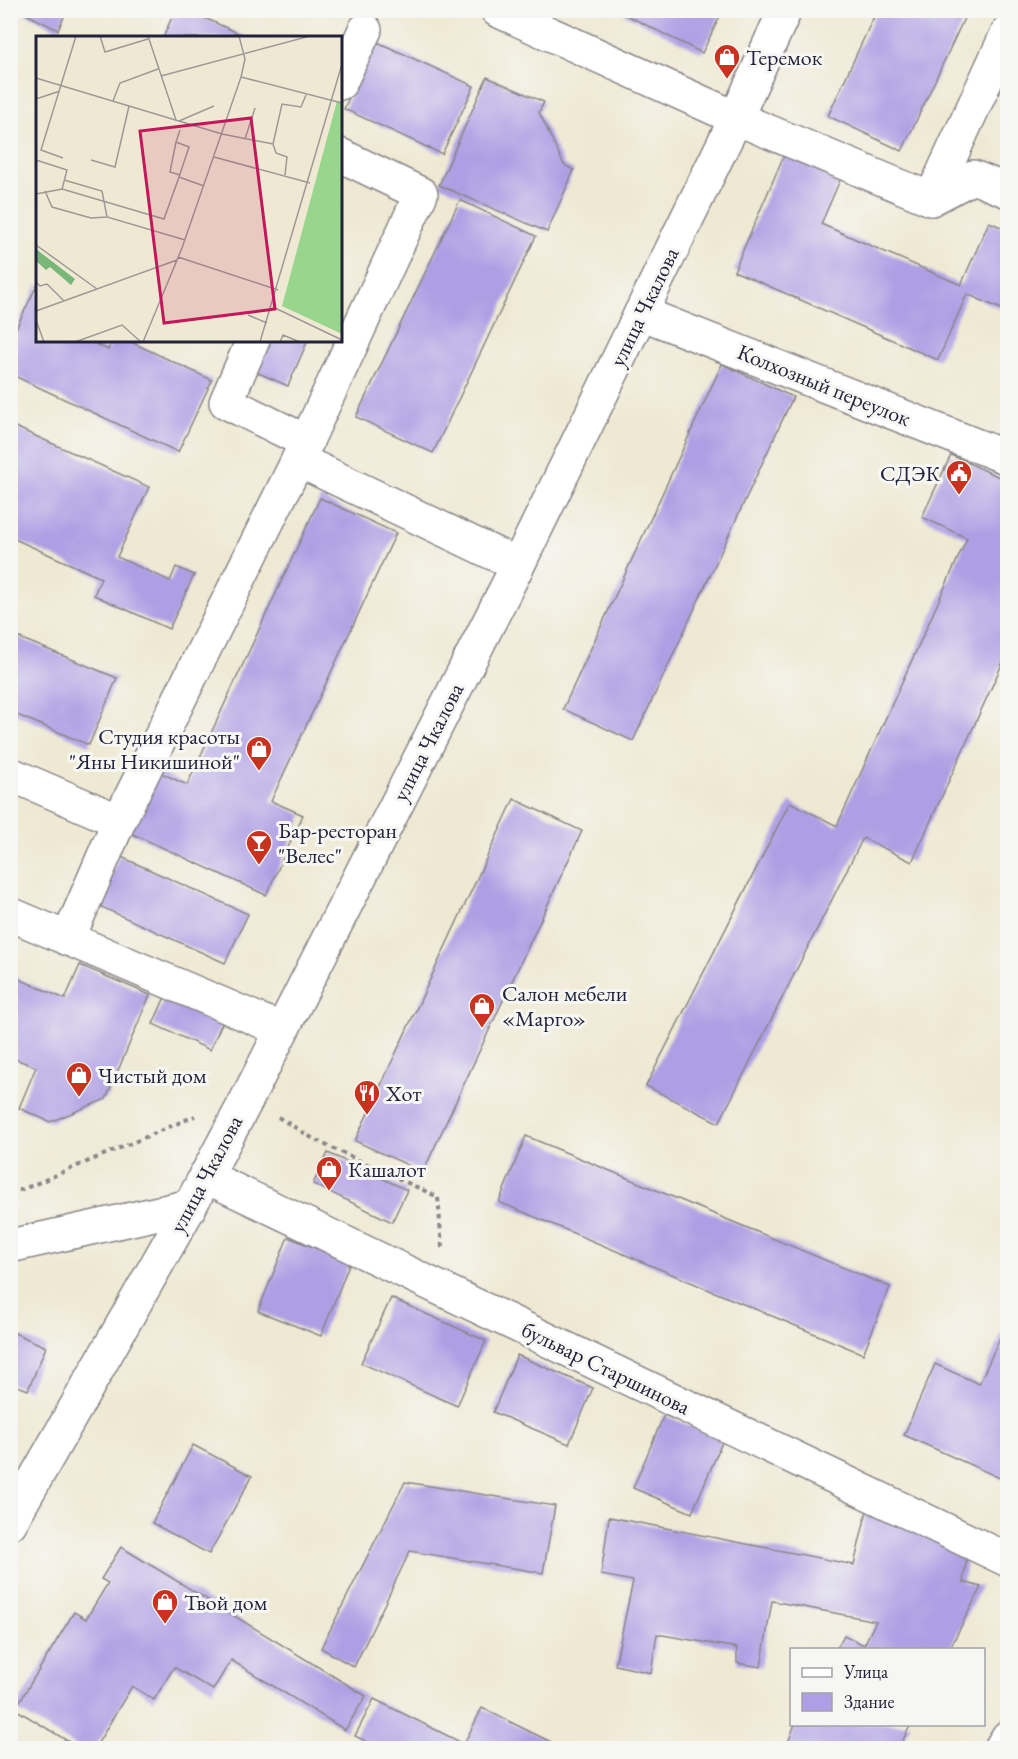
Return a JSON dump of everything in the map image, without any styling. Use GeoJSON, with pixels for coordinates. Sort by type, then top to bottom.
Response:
{"type":"FeatureCollection","features":[{"type":"Feature","properties":{"kind":"main road"},"geometry":{"type":"LineString","coordinates":[[496,10],[736,118],[931,199]]}},
{"type":"Feature","properties":{"kind":"main road","name":"улица Чкалова"},"geometry":{"type":"LineString","coordinates":[[10,1523],[190,1206],[518,565],[736,118],[785,10]]}},
{"type":"Feature","properties":{"kind":"main road"},"geometry":{"type":"LineString","coordinates":[[342,79],[365,30]]}},
{"type":"Feature","properties":{"kind":"main road"},"geometry":{"type":"LineString","coordinates":[[931,199],[1008,32]]}},
{"type":"Feature","properties":{"kind":"main road"},"geometry":{"type":"LineString","coordinates":[[69,939],[119,821],[303,451],[421,194],[342,156]]}},
{"type":"Feature","properties":{"kind":"main road"},"geometry":{"type":"LineString","coordinates":[[931,199],[973,177],[1008,191]]}},
{"type":"Feature","properties":{"kind":"main road","name":"Колхозный переулок"},"geometry":{"type":"LineString","coordinates":[[641,313],[1008,458]]}},
{"type":"Feature","properties":{"kind":"main road"},"geometry":{"type":"LineString","coordinates":[[252,342],[226,402],[303,451],[518,565]]}},
{"type":"Feature","properties":{"kind":"main road"},"geometry":{"type":"LineString","coordinates":[[10,774],[119,821]]}},
{"type":"Feature","properties":{"kind":"main road"},"geometry":{"type":"LineString","coordinates":[[10,914],[280,1029]]}},
{"type":"Feature","properties":{"kind":"main road","name":"бульвар Старшинова"},"geometry":{"type":"LineString","coordinates":[[205,1176],[1008,1560]]}},
{"type":"Feature","properties":{"kind":"main road"},"geometry":{"type":"LineString","coordinates":[[10,1246],[190,1206]]}},
{"type":"Feature","properties":{"kind":"main road"},"geometry":{"type":"LineString","coordinates":[[1001,1749],[1008,1737]]}},
{"type":"Feature","properties":{"kind":"building"},"geometry":{"type":"Polygon","coordinates":[[[18,10],[67,10],[58,30],[18,10]]]}},
{"type":"Feature","properties":{"kind":"building"},"geometry":{"type":"Polygon","coordinates":[[[175,10],[187,10],[245,36],[164,36],[175,10]]]}},
{"type":"Feature","properties":{"kind":"building"},"geometry":{"type":"Polygon","coordinates":[[[626,10],[723,10],[702,53],[624,14],[626,10]]]}},
{"type":"Feature","properties":{"kind":"building"},"geometry":{"type":"Polygon","coordinates":[[[877,10],[968,10],[902,151],[828,116],[877,10]]]}},
{"type":"Feature","properties":{"kind":"building"},"geometry":{"type":"Polygon","coordinates":[[[375,41],[474,86],[442,154],[344,109],[375,41]]]}},
{"type":"Feature","properties":{"kind":"building"},"geometry":{"type":"Polygon","coordinates":[[[487,77],[544,102],[539,112],[564,165],[574,170],[547,232],[439,185],[487,77]]]}},
{"type":"Feature","properties":{"kind":"building"},"geometry":{"type":"Polygon","coordinates":[[[788,146],[844,171],[821,224],[961,285],[989,222],[1008,230],[1008,312],[967,294],[938,360],[734,271],[788,146]]]}},
{"type":"Feature","properties":{"kind":"building"},"geometry":{"type":"Polygon","coordinates":[[[460,200],[536,236],[433,453],[356,417],[460,200]]]}},
{"type":"Feature","properties":{"kind":"building"},"geometry":{"type":"Polygon","coordinates":[[[36,287],[36,342],[91,342],[108,350],[111,342],[131,342],[212,380],[178,452],[10,374],[10,341],[36,287]]]}},
{"type":"Feature","properties":{"kind":"building"},"geometry":{"type":"Polygon","coordinates":[[[266,342],[307,342],[288,386],[254,371],[266,342]]]}},
{"type":"Feature","properties":{"kind":"building"},"geometry":{"type":"Polygon","coordinates":[[[722,364],[793,397],[633,741],[563,709],[722,364]]]}},
{"type":"Feature","properties":{"kind":"building"},"geometry":{"type":"Polygon","coordinates":[[[11,425],[149,487],[117,557],[170,581],[176,567],[194,575],[169,629],[94,595],[101,578],[10,537],[11,425]]]}},
{"type":"Feature","properties":{"kind":"building"},"geometry":{"type":"Polygon","coordinates":[[[951,455],[1008,481],[1008,651],[912,862],[863,838],[719,1123],[646,1086],[790,802],[837,826],[967,538],[922,517],[951,455]]]}},
{"type":"Feature","properties":{"kind":"building"},"geometry":{"type":"Polygon","coordinates":[[[320,498],[396,533],[271,801],[303,815],[266,895],[126,831],[155,770],[187,785],[320,498]]]}},
{"type":"Feature","properties":{"kind":"building"},"geometry":{"type":"Polygon","coordinates":[[[10,634],[117,678],[89,745],[10,712],[10,634]]]}},
{"type":"Feature","properties":{"kind":"building"},"geometry":{"type":"Polygon","coordinates":[[[514,799],[582,831],[423,1172],[355,1141],[514,799]]]}},
{"type":"Feature","properties":{"kind":"building"},"geometry":{"type":"Polygon","coordinates":[[[119,856],[248,914],[225,963],[97,905],[119,856]]]}},
{"type":"Feature","properties":{"kind":"building"},"geometry":{"type":"Polygon","coordinates":[[[80,965],[150,995],[106,1099],[50,1122],[19,1108],[36,1067],[10,1057],[10,975],[65,999],[80,965]]]}},
{"type":"Feature","properties":{"kind":"building"},"geometry":{"type":"Polygon","coordinates":[[[169,988],[226,1014],[210,1050],[153,1024],[169,988]]]}},
{"type":"Feature","properties":{"kind":"building"},"geometry":{"type":"Polygon","coordinates":[[[526,1136],[890,1287],[863,1354],[499,1202],[526,1136]]]}},
{"type":"Feature","properties":{"kind":"building"},"geometry":{"type":"Polygon","coordinates":[[[328,1153],[407,1190],[392,1222],[313,1184],[328,1153]]]}},
{"type":"Feature","properties":{"kind":"building"},"geometry":{"type":"Polygon","coordinates":[[[288,1237],[350,1262],[321,1336],[258,1311],[288,1237]]]}},
{"type":"Feature","properties":{"kind":"building"},"geometry":{"type":"Polygon","coordinates":[[[391,1298],[486,1341],[457,1406],[361,1363],[391,1298]]]}},
{"type":"Feature","properties":{"kind":"building"},"geometry":{"type":"Polygon","coordinates":[[[1008,1320],[1008,1478],[1002,1479],[904,1435],[935,1364],[979,1384],[1008,1320]]]}},
{"type":"Feature","properties":{"kind":"building"},"geometry":{"type":"Polygon","coordinates":[[[10,1331],[46,1347],[28,1390],[10,1383],[10,1331]]]}},
{"type":"Feature","properties":{"kind":"building"},"geometry":{"type":"Polygon","coordinates":[[[517,1355],[593,1388],[569,1444],[493,1412],[517,1355]]]}},
{"type":"Feature","properties":{"kind":"building"},"geometry":{"type":"Polygon","coordinates":[[[664,1415],[723,1440],[692,1513],[633,1488],[664,1415]]]}},
{"type":"Feature","properties":{"kind":"building"},"geometry":{"type":"Polygon","coordinates":[[[193,1445],[252,1476],[209,1554],[152,1523],[193,1445]]]}},
{"type":"Feature","properties":{"kind":"building"},"geometry":{"type":"Polygon","coordinates":[[[405,1482],[555,1506],[543,1573],[410,1551],[354,1667],[321,1648],[405,1482]]]}},
{"type":"Feature","properties":{"kind":"building"},"geometry":{"type":"Polygon","coordinates":[[[869,1502],[968,1549],[963,1582],[981,1587],[950,1648],[837,1648],[844,1635],[864,1645],[876,1621],[772,1601],[761,1667],[737,1663],[737,1648],[657,1634],[651,1673],[615,1665],[633,1581],[601,1575],[609,1517],[854,1565],[869,1502]]]}},
{"type":"Feature","properties":{"kind":"building"},"geometry":{"type":"Polygon","coordinates":[[[121,1547],[366,1696],[345,1730],[231,1660],[213,1690],[174,1667],[154,1700],[132,1686],[95,1748],[79,1748],[15,1709],[74,1612],[86,1619],[108,1583],[101,1579],[121,1547]]]}},
{"type":"Feature","properties":{"kind":"building"},"geometry":{"type":"Polygon","coordinates":[[[374,1699],[464,1744],[482,1708],[563,1748],[379,1748],[355,1736],[374,1699]]]}},
{"type":"Feature","properties":{"kind":"building"},"geometry":{"type":"Polygon","coordinates":[[[794,1726],[910,1726],[899,1748],[786,1748],[794,1726]]]}},
{"type":"Feature","properties":{"kind":"place","name":"Теремок"},"geometry":{"type":"Point","coordinates":[727,80]}},
{"type":"Feature","properties":{"kind":"place","name":"СДЭК"},"geometry":{"type":"Point","coordinates":[959,496]}},
{"type":"Feature","properties":{"kind":"place","name":"Студия красоты \"Яны Никишиной\""},"geometry":{"type":"Point","coordinates":[259,772]}},
{"type":"Feature","properties":{"kind":"place","name":"Бар-ресторан \"Велес\""},"geometry":{"type":"Point","coordinates":[259,866]}},
{"type":"Feature","properties":{"kind":"place","name":"Салон мебели «Марго»"},"geometry":{"type":"Point","coordinates":[482,1029]}},
{"type":"Feature","properties":{"kind":"place","name":"Чистый дом"},"geometry":{"type":"Point","coordinates":[79,1098]}},
{"type":"Feature","properties":{"kind":"place","name":"Хот"},"geometry":{"type":"Point","coordinates":[367,1116]}},
{"type":"Feature","properties":{"kind":"place","name":"Кашалот"},"geometry":{"type":"Point","coordinates":[329,1192]}},
{"type":"Feature","properties":{"kind":"place","name":"Твой дом"},"geometry":{"type":"Point","coordinates":[165,1625]}}]}
